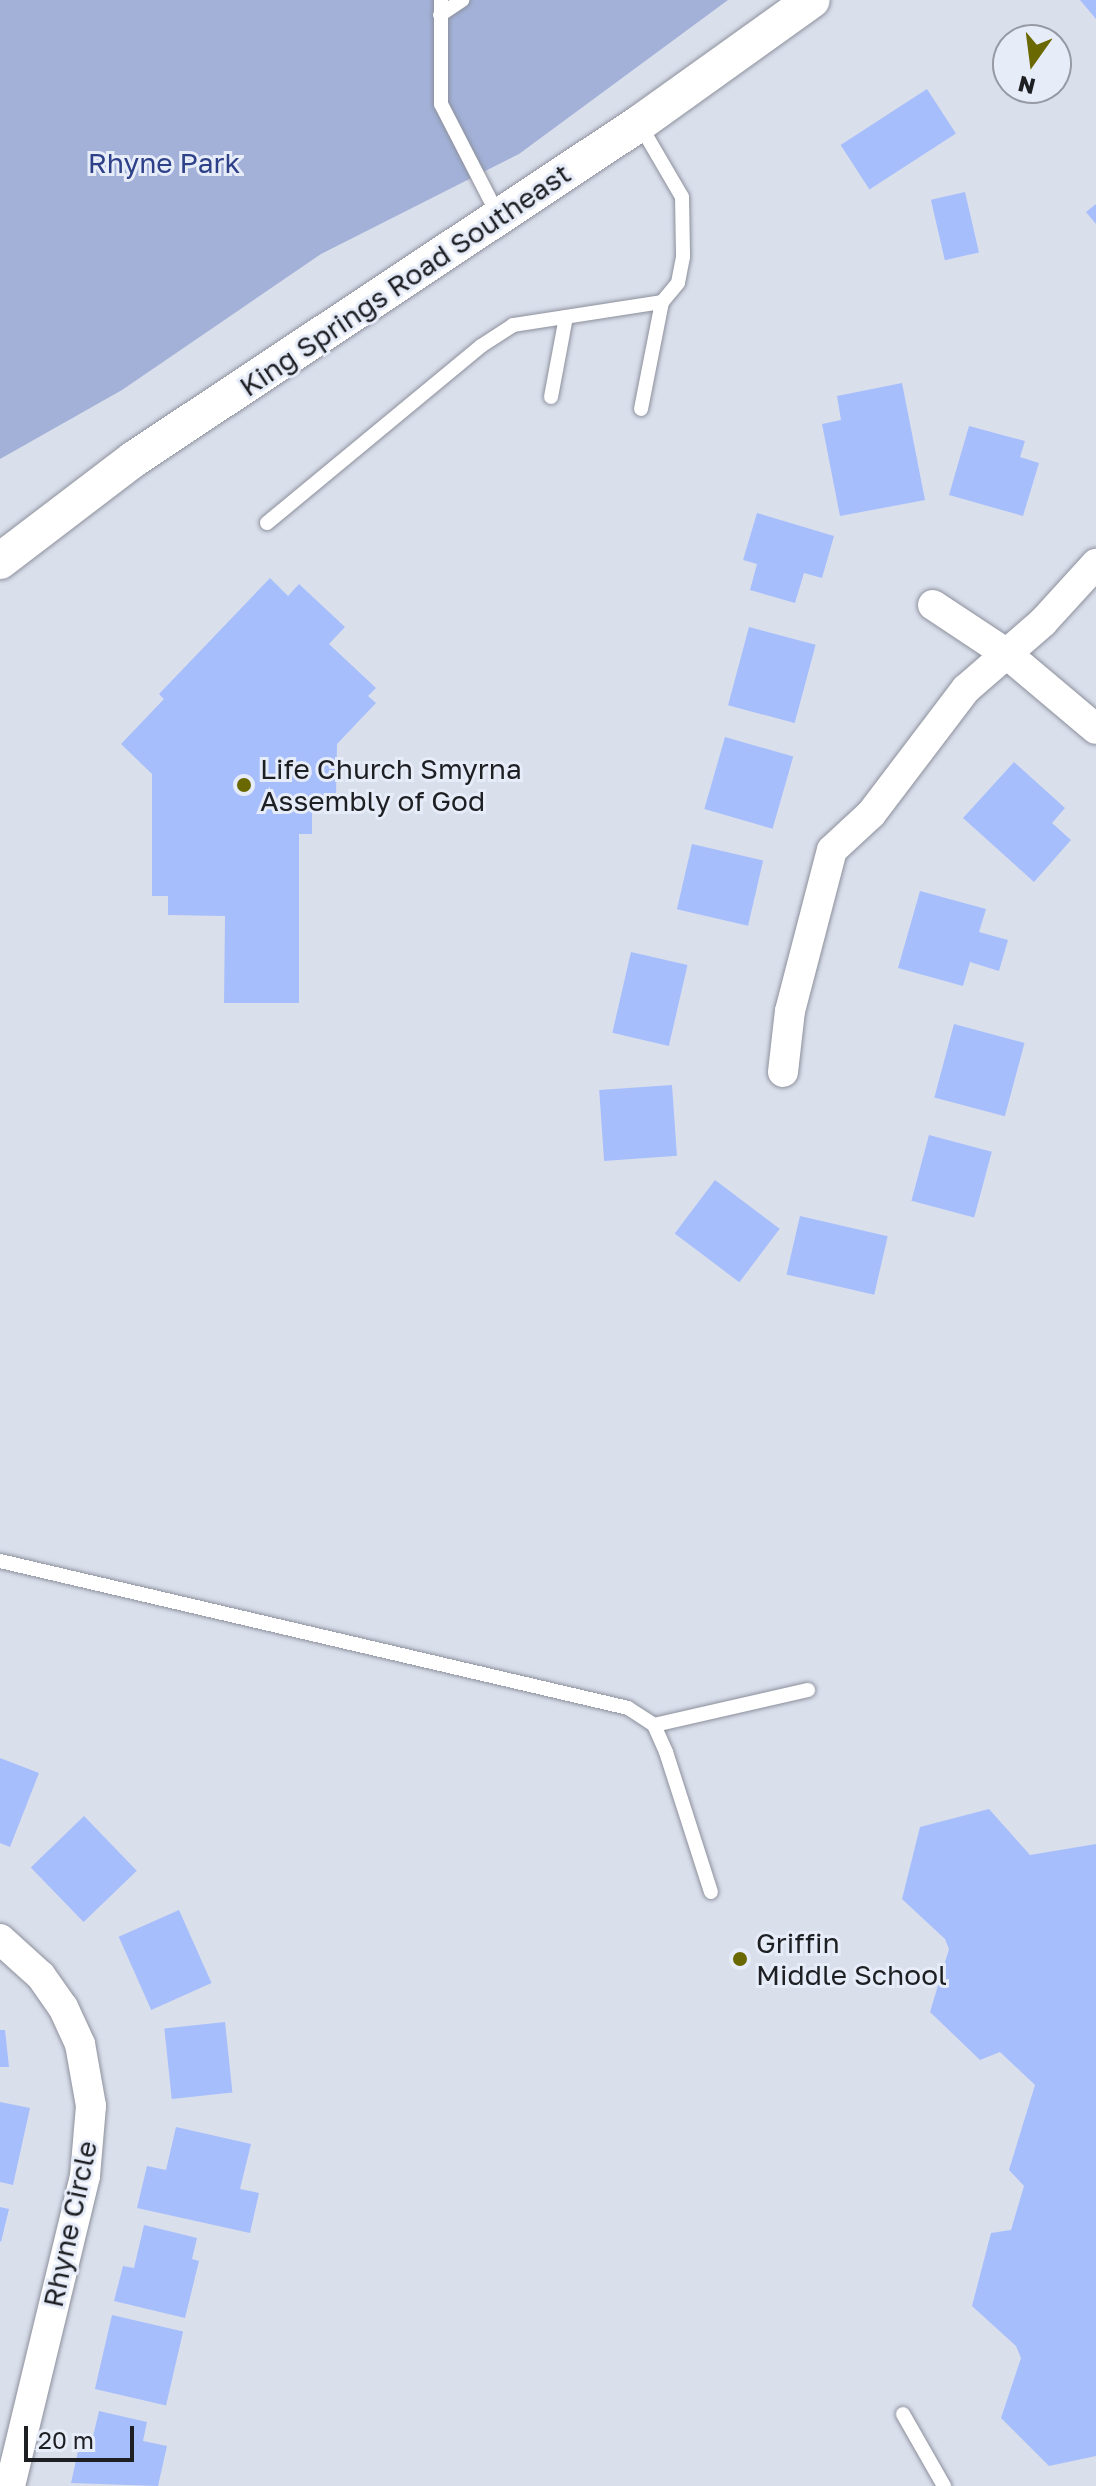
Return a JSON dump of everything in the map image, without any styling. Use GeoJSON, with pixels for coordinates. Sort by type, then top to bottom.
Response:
{"type":"FeatureCollection","features":[{"type":"Feature","properties":{"kind":"street","name":"King Springs Road Southeast"},"geometry":{"type":"LineString","coordinates":[[0,561],[134,459],[500,218],[812,0]]}},
{"type":"Feature","properties":{"kind":"street"},"geometry":{"type":"LineString","coordinates":[[783,1072],[790,1011],[832,850],[871,814],[966,689],[1007,654],[1096,564]]}},
{"type":"Feature","properties":{"kind":"street"},"geometry":{"type":"LineString","coordinates":[[933,605],[1007,654],[1096,729]]}},
{"type":"Feature","properties":{"kind":"street","name":"Rhyne Circle"},"geometry":{"type":"LineString","coordinates":[[0,1939],[41,1976],[63,2007],[80,2044],[91,2106],[85,2176],[10,2486]]}},
{"type":"Feature","properties":{"kind":"lane"},"geometry":{"type":"LineString","coordinates":[[462,0],[441,7],[441,104],[500,218]]}},
{"type":"Feature","properties":{"kind":"lane"},"geometry":{"type":"LineString","coordinates":[[640,123],[682,197],[678,283],[662,302],[641,409]]}},
{"type":"Feature","properties":{"kind":"lane"},"geometry":{"type":"LineString","coordinates":[[267,523],[481,346],[513,325],[662,302]]}},
{"type":"Feature","properties":{"kind":"lane"},"geometry":{"type":"LineString","coordinates":[[551,397],[566,317]]}},
{"type":"Feature","properties":{"kind":"lane"},"geometry":{"type":"LineString","coordinates":[[0,1561],[544,1685],[628,1708],[654,1725],[711,1892]]}},
{"type":"Feature","properties":{"kind":"lane"},"geometry":{"type":"LineString","coordinates":[[654,1725],[808,1690]]}},
{"type":"Feature","properties":{"kind":"lane"},"geometry":{"type":"LineString","coordinates":[[903,2414],[944,2486]]}},
{"type":"Feature","properties":{"kind":"green space","name":"Rhyne Park"},"geometry":{"type":"Polygon","coordinates":[[[0,0],[728,0],[519,154],[321,254],[122,390],[0,459],[0,0]]]}},
{"type":"Feature","properties":{"kind":"building"},"geometry":{"type":"Polygon","coordinates":[[[1080,0],[1096,0],[1096,19],[1080,0]]]}},
{"type":"Feature","properties":{"kind":"building"},"geometry":{"type":"Polygon","coordinates":[[[927,89],[956,133],[869,190],[841,145],[927,89]]]}},
{"type":"Feature","properties":{"kind":"building"},"geometry":{"type":"Polygon","coordinates":[[[965,192],[979,252],[945,260],[931,200],[965,192]]]}},
{"type":"Feature","properties":{"kind":"building"},"geometry":{"type":"Polygon","coordinates":[[[1096,204],[1096,224],[1086,212],[1096,204]]]}},
{"type":"Feature","properties":{"kind":"building"},"geometry":{"type":"Polygon","coordinates":[[[902,383],[925,500],[840,516],[822,424],[841,420],[837,396],[902,383]]]}},
{"type":"Feature","properties":{"kind":"building"},"geometry":{"type":"Polygon","coordinates":[[[969,426],[1025,441],[1020,457],[1039,463],[1023,516],[949,495],[969,426]]]}},
{"type":"Feature","properties":{"kind":"building"},"geometry":{"type":"Polygon","coordinates":[[[757,513],[834,536],[822,578],[804,573],[795,603],[750,590],[757,564],[743,560],[757,513]]]}},
{"type":"Feature","properties":{"kind":"building","name":"Life Church Smyrna Assembly of God"},"geometry":{"type":"Polygon","coordinates":[[[270,578],[288,596],[299,584],[345,627],[329,644],[376,688],[368,696],[376,703],[337,744],[336,797],[312,797],[312,834],[299,834],[299,1003],[224,1003],[225,916],[168,915],[168,896],[152,896],[152,774],[121,744],[164,699],[159,694],[270,578]]]}},
{"type":"Feature","properties":{"kind":"building"},"geometry":{"type":"Polygon","coordinates":[[[749,627],[816,645],[795,723],[728,705],[749,627]]]}},
{"type":"Feature","properties":{"kind":"building"},"geometry":{"type":"Polygon","coordinates":[[[725,737],[793,757],[773,829],[704,809],[725,737]]]}},
{"type":"Feature","properties":{"kind":"building"},"geometry":{"type":"Polygon","coordinates":[[[1014,762],[1065,808],[1052,823],[1071,840],[1034,882],[963,818],[1014,762]]]}},
{"type":"Feature","properties":{"kind":"building"},"geometry":{"type":"Polygon","coordinates":[[[692,844],[763,860],[748,926],[677,909],[692,844]]]}},
{"type":"Feature","properties":{"kind":"building"},"geometry":{"type":"Polygon","coordinates":[[[920,891],[986,909],[979,932],[1008,940],[999,971],[970,962],[963,986],[898,968],[920,891]]]}},
{"type":"Feature","properties":{"kind":"building"},"geometry":{"type":"Polygon","coordinates":[[[631,952],[688,965],[669,1046],[612,1033],[631,952]]]}},
{"type":"Feature","properties":{"kind":"building"},"geometry":{"type":"Polygon","coordinates":[[[954,1024],[1025,1043],[1005,1116],[934,1097],[954,1024]]]}},
{"type":"Feature","properties":{"kind":"building"},"geometry":{"type":"Polygon","coordinates":[[[672,1085],[677,1156],[604,1161],[599,1090],[672,1085]]]}},
{"type":"Feature","properties":{"kind":"building"},"geometry":{"type":"Polygon","coordinates":[[[929,1135],[992,1152],[974,1218],[911,1201],[929,1135]]]}},
{"type":"Feature","properties":{"kind":"building"},"geometry":{"type":"Polygon","coordinates":[[[715,1180],[780,1229],[739,1282],[675,1234],[715,1180]]]}},
{"type":"Feature","properties":{"kind":"building"},"geometry":{"type":"Polygon","coordinates":[[[800,1216],[888,1236],[874,1295],[787,1274],[800,1216]]]}},
{"type":"Feature","properties":{"kind":"building"},"geometry":{"type":"Polygon","coordinates":[[[0,1758],[39,1773],[10,1847],[0,1843],[0,1758]]]}},
{"type":"Feature","properties":{"kind":"building"},"geometry":{"type":"Polygon","coordinates":[[[989,1809],[1030,1855],[1096,1844],[1096,2456],[1049,2466],[1001,2418],[1021,2358],[1016,2346],[972,2306],[991,2233],[1011,2230],[1024,2186],[1009,2170],[1035,2085],[1000,2052],[980,2060],[930,2012],[949,1949],[945,1939],[902,1899],[920,1827],[989,1809]]]}},
{"type":"Feature","properties":{"kind":"building"},"geometry":{"type":"Polygon","coordinates":[[[84,1816],[137,1871],[84,1922],[31,1867],[84,1816]]]}},
{"type":"Feature","properties":{"kind":"building"},"geometry":{"type":"Polygon","coordinates":[[[179,1910],[212,1983],[151,2010],[119,1937],[179,1910]]]}},
{"type":"Feature","properties":{"kind":"building"},"geometry":{"type":"Polygon","coordinates":[[[225,2022],[232,2093],[172,2099],[164,2028],[225,2022]]]}},
{"type":"Feature","properties":{"kind":"building"},"geometry":{"type":"Polygon","coordinates":[[[0,2030],[5,2030],[9,2067],[0,2067],[0,2030]]]}},
{"type":"Feature","properties":{"kind":"building"},"geometry":{"type":"Polygon","coordinates":[[[0,2102],[30,2108],[13,2185],[0,2182],[0,2102]]]}},
{"type":"Feature","properties":{"kind":"building"},"geometry":{"type":"Polygon","coordinates":[[[176,2127],[251,2144],[240,2189],[259,2193],[250,2233],[137,2208],[147,2166],[166,2170],[176,2127]]]}},
{"type":"Feature","properties":{"kind":"building"},"geometry":{"type":"Polygon","coordinates":[[[0,2207],[9,2209],[1,2242],[0,2241],[0,2207]]]}},
{"type":"Feature","properties":{"kind":"building"},"geometry":{"type":"Polygon","coordinates":[[[144,2225],[197,2238],[192,2259],[199,2261],[185,2318],[114,2301],[123,2266],[134,2268],[144,2225]]]}},
{"type":"Feature","properties":{"kind":"building"},"geometry":{"type":"Polygon","coordinates":[[[112,2315],[183,2331],[166,2405],[95,2389],[112,2315]]]}},
{"type":"Feature","properties":{"kind":"building"},"geometry":{"type":"Polygon","coordinates":[[[99,2411],[147,2422],[143,2441],[167,2446],[158,2486],[71,2483],[80,2442],[91,2445],[99,2411]]]}},
{"type":"Feature","properties":{"kind":"place","name":"Life Church Smyrna Assembly of God"},"geometry":{"type":"Point","coordinates":[244,785]}},
{"type":"Feature","properties":{"kind":"place","name":"Griffin Middle School"},"geometry":{"type":"Point","coordinates":[740,1959]}}]}
